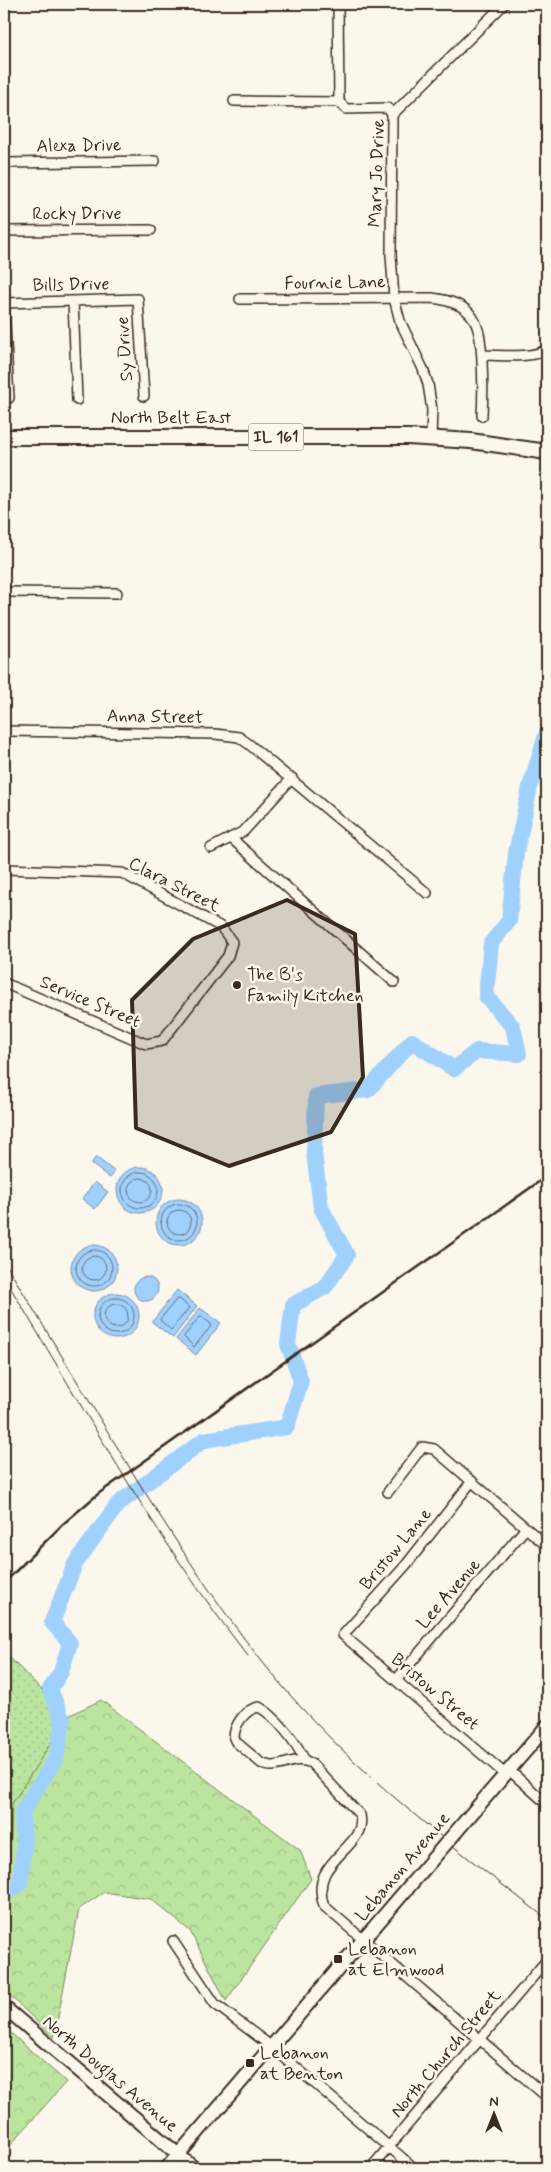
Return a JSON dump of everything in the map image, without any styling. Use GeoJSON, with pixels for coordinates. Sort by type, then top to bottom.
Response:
{"type":"FeatureCollection","features":[{"type":"Feature","properties":{"kind":"main road","name":"North Belt East"},"geometry":{"type":"LineString","coordinates":[[4,437],[431,438],[547,452]]}},
{"type":"Feature","properties":{"kind":"main road","name":"Lebanon Avenue"},"geometry":{"type":"LineString","coordinates":[[167,2168],[547,1726]]}},
{"type":"Feature","properties":{"kind":"main road","name":"North Douglas Avenue"},"geometry":{"type":"LineString","coordinates":[[4,2007],[194,2168]]}},
{"type":"Feature","properties":{"kind":"street"},"geometry":{"type":"LineString","coordinates":[[338,4],[339,102],[346,109],[388,108],[392,115]]}},
{"type":"Feature","properties":{"kind":"street","name":"Mary Jo Drive"},"geometry":{"type":"LineString","coordinates":[[431,438],[432,410],[428,384],[400,320],[394,298],[391,255],[392,115],[504,4]]}},
{"type":"Feature","properties":{"kind":"street"},"geometry":{"type":"LineString","coordinates":[[234,101],[339,102]]}},
{"type":"Feature","properties":{"kind":"street","name":"Alexa Drive"},"geometry":{"type":"LineString","coordinates":[[4,163],[155,161]]}},
{"type":"Feature","properties":{"kind":"street","name":"Rocky Drive"},"geometry":{"type":"LineString","coordinates":[[4,231],[151,230]]}},
{"type":"Feature","properties":{"kind":"street","name":"Fournie Lane"},"geometry":{"type":"LineString","coordinates":[[240,299],[432,298],[456,303],[467,310],[478,326],[482,355],[482,416]]}},
{"type":"Feature","properties":{"kind":"street","name":"Bills Drive"},"geometry":{"type":"LineString","coordinates":[[4,304],[138,299]]}},
{"type":"Feature","properties":{"kind":"street","name":"Sy Drive"},"geometry":{"type":"LineString","coordinates":[[138,299],[144,396]]}},
{"type":"Feature","properties":{"kind":"street"},"geometry":{"type":"LineString","coordinates":[[73,301],[77,400]]}},
{"type":"Feature","properties":{"kind":"street"},"geometry":{"type":"LineString","coordinates":[[4,304],[9,398]]}},
{"type":"Feature","properties":{"kind":"street"},"geometry":{"type":"LineString","coordinates":[[482,355],[540,354],[547,350]]}},
{"type":"Feature","properties":{"kind":"street"},"geometry":{"type":"LineString","coordinates":[[4,592],[117,593]]}},
{"type":"Feature","properties":{"kind":"street","name":"Anna Street"},"geometry":{"type":"LineString","coordinates":[[4,731],[216,734],[239,737],[292,778],[427,893]]}},
{"type":"Feature","properties":{"kind":"street"},"geometry":{"type":"LineString","coordinates":[[211,848],[244,831],[292,778]]}},
{"type":"Feature","properties":{"kind":"street"},"geometry":{"type":"LineString","coordinates":[[231,838],[394,982]]}},
{"type":"Feature","properties":{"kind":"street","name":"Clara Street"},"geometry":{"type":"LineString","coordinates":[[4,870],[122,874],[221,928],[232,942]]}},
{"type":"Feature","properties":{"kind":"street","name":"Service Street"},"geometry":{"type":"LineString","coordinates":[[4,983],[146,1044],[162,1041],[228,956],[232,942]]}},
{"type":"Feature","properties":{"kind":"street"},"geometry":{"type":"LineString","coordinates":[[388,1492],[422,1447],[434,1449],[547,1546]]}},
{"type":"Feature","properties":{"kind":"street","name":"Bristow Lane"},"geometry":{"type":"LineString","coordinates":[[343,1635],[406,1565],[472,1481]]}},
{"type":"Feature","properties":{"kind":"street","name":"Lee Avenue"},"geometry":{"type":"LineString","coordinates":[[396,1680],[526,1528]]}},
{"type":"Feature","properties":{"kind":"street","name":"Bristow Street"},"geometry":{"type":"LineString","coordinates":[[343,1635],[547,1804]]}},
{"type":"Feature","properties":{"kind":"street"},"geometry":{"type":"LineString","coordinates":[[304,1759],[297,1745],[263,1709],[255,1708],[237,1724],[234,1738],[236,1742],[266,1766],[276,1766],[296,1759],[304,1759],[311,1763],[360,1815],[362,1822],[358,1833],[323,1874],[321,1890],[324,1906],[547,2097]]}},
{"type":"Feature","properties":{"kind":"street"},"geometry":{"type":"LineString","coordinates":[[173,1941],[215,2004],[272,2047],[414,2168]]}},
{"type":"Feature","properties":{"kind":"street","name":"North Church Street"},"geometry":{"type":"LineString","coordinates":[[371,2168],[547,1960]]}},
{"type":"Feature","properties":{"kind":"highlighted area"},"geometry":{"type":"Polygon","coordinates":[[[287,900],[355,934],[363,1077],[331,1132],[229,1166],[136,1128],[132,1000],[193,939],[287,900]]]}},
{"type":"Feature","properties":{"kind":"green space"},"geometry":{"type":"Polygon","coordinates":[[[4,1652],[68,1716],[12,1804],[9,1875],[4,1879],[4,1652]]]}},
{"type":"Feature","properties":{"kind":"green space"},"geometry":{"type":"Polygon","coordinates":[[[101,1700],[300,1850],[311,1879],[226,2001],[190,1931],[151,1899],[104,1892],[79,1909],[54,2038],[4,1990],[4,1879],[9,1875],[12,1804],[68,1716],[101,1700]]]}},
{"type":"Feature","properties":{"kind":"green space"},"geometry":{"type":"Polygon","coordinates":[[[4,2027],[66,2082],[4,2152],[4,2027]]]}},
{"type":"Feature","properties":{"kind":"water"},"geometry":{"type":"Polygon","coordinates":[[[96,1157],[115,1172],[110,1178],[91,1164],[96,1157]]]}},
{"type":"Feature","properties":{"kind":"water"},"geometry":{"type":"Polygon","coordinates":[[[135,1167],[145,1167],[157,1173],[162,1181],[162,1199],[157,1207],[149,1212],[135,1213],[127,1210],[120,1203],[117,1195],[117,1185],[120,1177],[127,1170],[135,1167]]]}},
{"type":"Feature","properties":{"kind":"water"},"geometry":{"type":"Polygon","coordinates":[[[95,1182],[108,1192],[95,1209],[82,1199],[95,1182]]]}},
{"type":"Feature","properties":{"kind":"water"},"geometry":{"type":"Polygon","coordinates":[[[174,1199],[184,1199],[196,1205],[201,1213],[201,1231],[196,1239],[188,1244],[174,1245],[166,1242],[159,1235],[156,1227],[156,1217],[159,1209],[166,1202],[174,1199]]]}},
{"type":"Feature","properties":{"kind":"water"},"geometry":{"type":"Polygon","coordinates":[[[89,1245],[99,1245],[111,1251],[116,1259],[116,1277],[111,1285],[103,1290],[89,1291],[81,1288],[74,1281],[71,1273],[71,1263],[74,1255],[81,1248],[89,1245]]]}},
{"type":"Feature","properties":{"kind":"water"},"geometry":{"type":"Polygon","coordinates":[[[146,1277],[151,1278],[157,1284],[157,1294],[151,1300],[146,1301],[141,1300],[135,1294],[134,1289],[135,1284],[141,1278],[146,1277]]]}},
{"type":"Feature","properties":{"kind":"water"},"geometry":{"type":"Polygon","coordinates":[[[177,1290],[197,1306],[173,1338],[152,1322],[177,1290]]]}},
{"type":"Feature","properties":{"kind":"water"},"geometry":{"type":"Polygon","coordinates":[[[111,1293],[121,1293],[133,1299],[138,1307],[138,1325],[133,1333],[125,1338],[111,1339],[103,1336],[96,1329],[93,1321],[93,1311],[96,1303],[103,1296],[111,1293]]]}},
{"type":"Feature","properties":{"kind":"water"},"geometry":{"type":"Polygon","coordinates":[[[200,1308],[221,1323],[196,1355],[176,1339],[200,1308]]]}},
{"type":"Feature","properties":{"kind":"waterway"},"geometry":{"type":"LineString","coordinates":[[4,1894],[20,1884],[24,1845],[22,1812],[56,1758],[63,1721],[50,1689],[61,1672],[70,1643],[52,1622],[75,1564],[118,1504],[204,1440],[287,1427],[301,1381],[288,1344],[293,1305],[325,1287],[347,1255],[321,1208],[314,1153],[316,1096],[368,1090],[412,1041],[454,1069],[477,1051],[519,1054],[513,1027],[486,996],[491,943],[509,921],[516,853],[530,787],[547,732]]}},
{"type":"Feature","properties":{"kind":"tram line"},"geometry":{"type":"LineString","coordinates":[[4,1261],[139,1483],[214,1597],[254,1652],[298,1704],[356,1763],[449,1843],[547,1919]]}},
{"type":"Feature","properties":{"kind":"tram line"},"geometry":{"type":"LineString","coordinates":[[4,1277],[150,1518],[214,1611],[248,1656]]}},
{"type":"Feature","properties":{"kind":"railway"},"geometry":{"type":"LineString","coordinates":[[4,1583],[63,1524],[98,1494],[547,1176]]}},
{"type":"Feature","properties":{"kind":"place","name":"The B's Family Kitchen"},"geometry":{"type":"Point","coordinates":[237,985]}},
{"type":"Feature","properties":{"kind":"place","name":"Lebanon at Elmwood"},"geometry":{"type":"Point","coordinates":[338,1959]}},
{"type":"Feature","properties":{"kind":"place","name":"Lebanon at Benton"},"geometry":{"type":"Point","coordinates":[250,2063]}}]}
